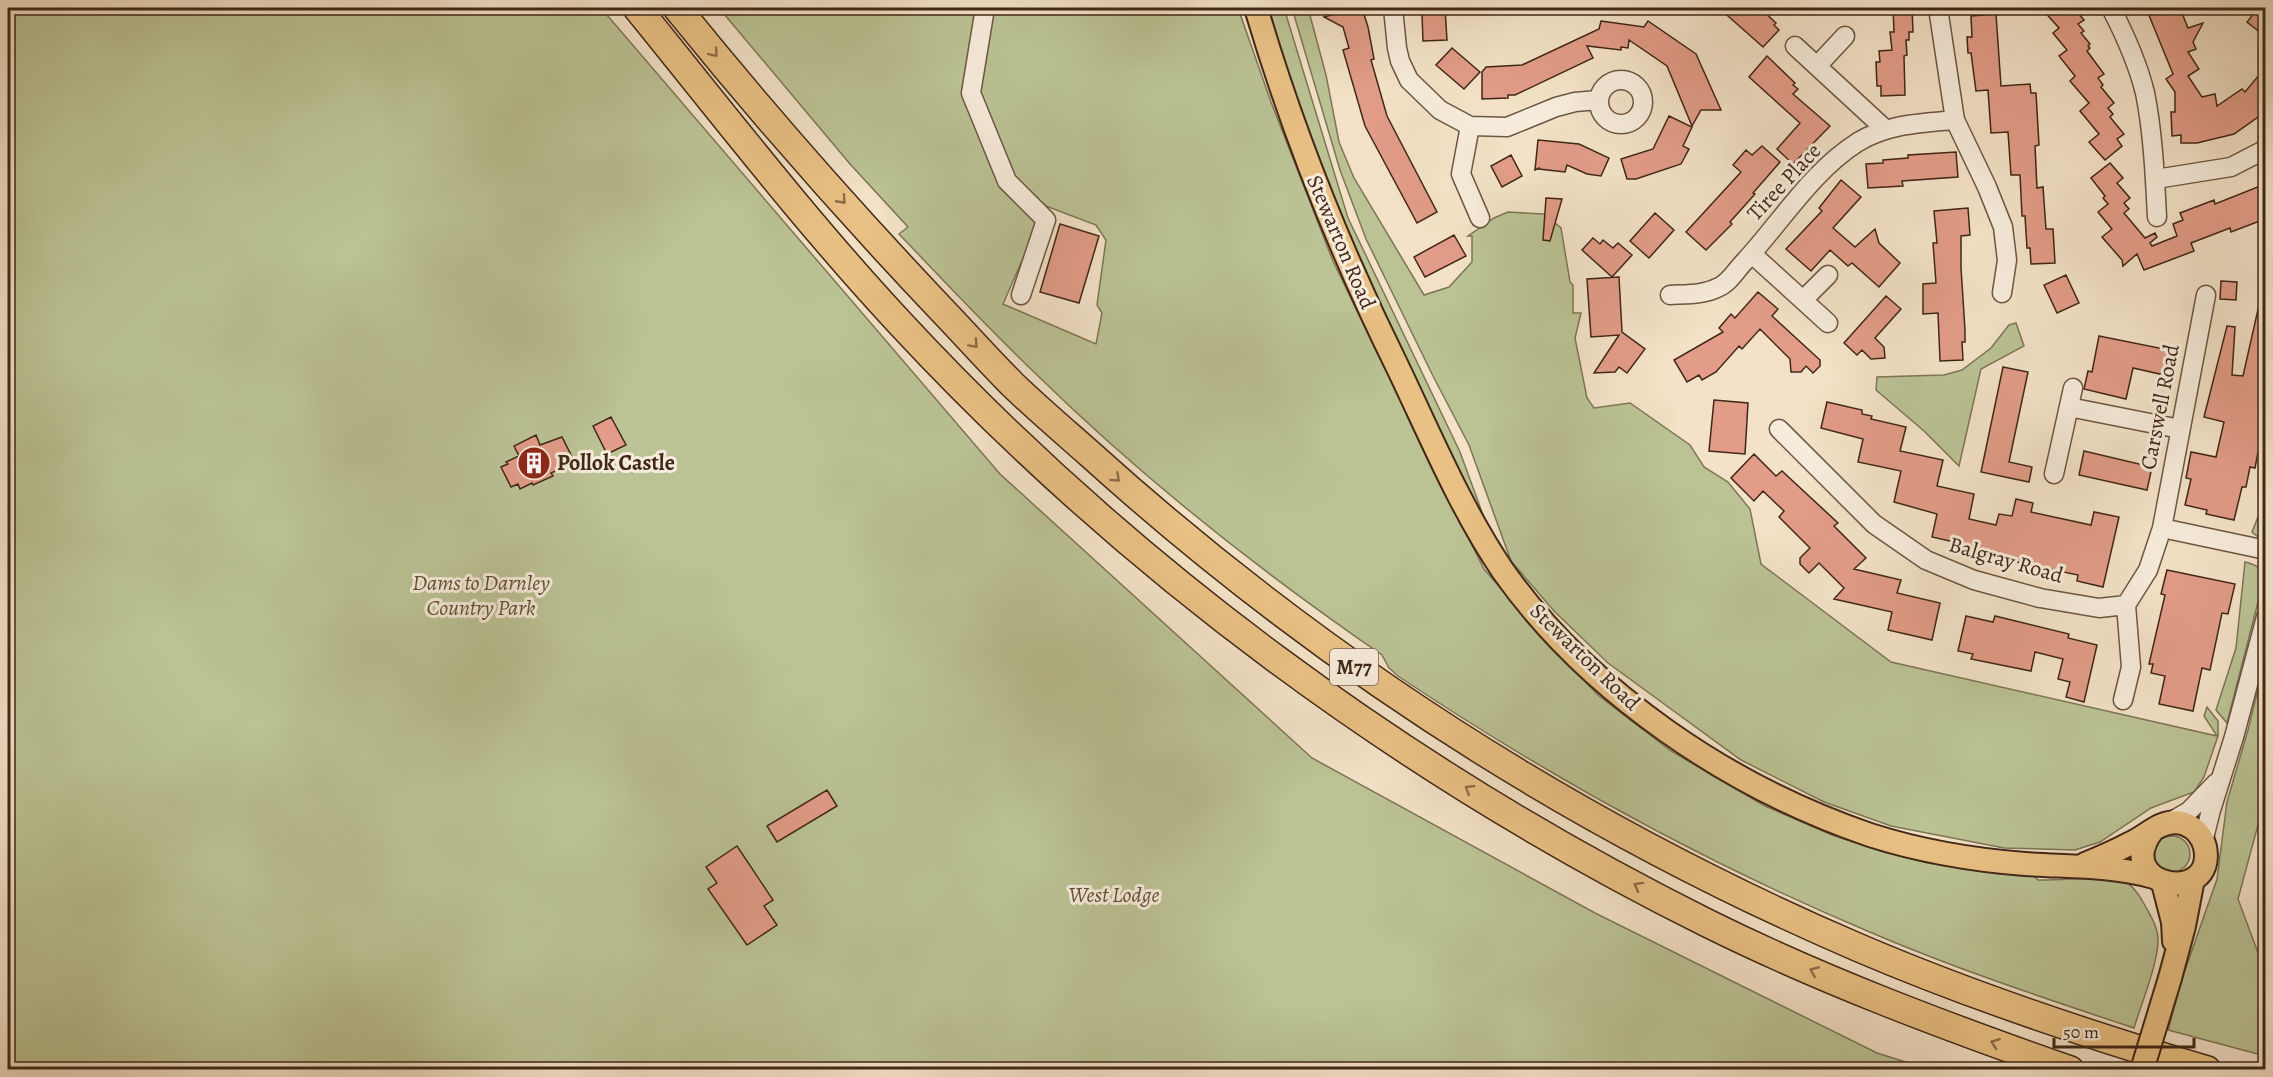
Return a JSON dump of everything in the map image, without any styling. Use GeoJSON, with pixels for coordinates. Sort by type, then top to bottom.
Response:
{"type":"FeatureCollection","features":[{"type":"Feature","properties":{"kind":"highway","name":"M77"},"geometry":{"type":"LineString","coordinates":[[637,8],[768,171],[901,324],[1020,443],[1107,522],[1271,655],[1367,723],[1524,823],[1709,924],[1796,964],[1904,1009],[2070,1070]]}},
{"type":"Feature","properties":{"kind":"highway","name":"M77"},"geometry":{"type":"LineString","coordinates":[[677,8],[889,254],[1012,384],[1144,503],[1202,551],[1265,602],[1378,683],[1439,725],[1590,816],[1758,902],[1860,948],[1994,1000],[2065,1026],[2207,1070]]}},
{"type":"Feature","properties":{"kind":"main road","name":"Stewarton Road"},"geometry":{"type":"LineString","coordinates":[[1256,8],[1306,160],[1370,313],[1478,530],[1504,572],[1550,628],[1578,657],[1618,692],[1684,742],[1726,768],[1816,814],[1874,836],[1956,856],[2024,864],[2084,865],[2130,871],[2158,880]]}},
{"type":"Feature","properties":{"kind":"main road"},"geometry":{"type":"LineString","coordinates":[[2142,1070],[2170,978],[2184,926],[2193,879],[2204,862],[2206,852],[2204,842],[2198,833],[2190,826],[2181,823],[2161,827],[2146,839],[2143,849],[2144,860],[2158,880],[2173,922],[2174,938],[2170,978]]}},
{"type":"Feature","properties":{"kind":"main road","name":"Stewarton Road"},"geometry":{"type":"LineString","coordinates":[[2084,865],[2161,827]]}},
{"type":"Feature","properties":{"kind":"main road"},"geometry":{"type":"LineString","coordinates":[[2158,880],[2173,885],[2193,879]]}},
{"type":"Feature","properties":{"kind":"street"},"geometry":{"type":"LineString","coordinates":[[985,8],[971,93],[1007,181],[1046,220],[1021,295]]}},
{"type":"Feature","properties":{"kind":"street"},"geometry":{"type":"LineString","coordinates":[[1393,8],[1397,48],[1409,80],[1440,110],[1470,126],[1507,127],[1556,107],[1575,102],[1598,100]]}},
{"type":"Feature","properties":{"kind":"street"},"geometry":{"type":"LineString","coordinates":[[1938,8],[1955,120],[2003,227],[2007,260],[2002,293]]}},
{"type":"Feature","properties":{"kind":"street"},"geometry":{"type":"LineString","coordinates":[[2112,8],[2126,38],[2145,93],[2156,179],[2157,218]]}},
{"type":"Feature","properties":{"kind":"street"},"geometry":{"type":"LineString","coordinates":[[1816,66],[1845,36]]}},
{"type":"Feature","properties":{"kind":"street"},"geometry":{"type":"LineString","coordinates":[[1795,46],[1885,129]]}},
{"type":"Feature","properties":{"kind":"street","name":"Tiree Place"},"geometry":{"type":"LineString","coordinates":[[1670,295],[1703,293],[1722,287],[1819,172],[1858,142],[1885,129],[1906,124],[1955,120]]}},
{"type":"Feature","properties":{"kind":"street"},"geometry":{"type":"LineString","coordinates":[[1470,126],[1461,174],[1480,218]]}},
{"type":"Feature","properties":{"kind":"street"},"geometry":{"type":"LineString","coordinates":[[2156,179],[2231,167],[2265,149]]}},
{"type":"Feature","properties":{"kind":"street","name":"Tiree Place"},"geometry":{"type":"LineString","coordinates":[[1752,254],[1828,323]]}},
{"type":"Feature","properties":{"kind":"street"},"geometry":{"type":"LineString","coordinates":[[1803,300],[1828,275]]}},
{"type":"Feature","properties":{"kind":"street","name":"Carswell Road"},"geometry":{"type":"LineString","coordinates":[[2162,528],[2206,295]]}},
{"type":"Feature","properties":{"kind":"street"},"geometry":{"type":"LineString","coordinates":[[2054,474],[2073,388]]}},
{"type":"Feature","properties":{"kind":"street"},"geometry":{"type":"LineString","coordinates":[[2069,406],[2180,429]]}},
{"type":"Feature","properties":{"kind":"street","name":"Balgray Road"},"geometry":{"type":"LineString","coordinates":[[1779,429],[1874,524],[1926,560],[1974,580],[2040,598],[2098,608],[2126,605]]}},
{"type":"Feature","properties":{"kind":"street"},"geometry":{"type":"LineString","coordinates":[[2123,700],[2131,667],[2126,605],[2148,570],[2162,528],[2265,550]]}},
{"type":"Feature","properties":{"kind":"street"},"geometry":{"type":"LineString","coordinates":[[2204,842],[2265,617]]}},
{"type":"Feature","properties":{"kind":"street"},"geometry":{"type":"LineString","coordinates":[[2161,827],[2200,801],[2223,776]]}},
{"type":"Feature","properties":{"kind":"green space","name":"Dams to Darnley Country Park"},"geometry":{"type":"Polygon","coordinates":[[[8,8],[601,8],[1000,474],[1312,758],[1595,913],[1877,1053],[1928,1069],[8,1069],[8,8]]]}},
{"type":"Feature","properties":{"kind":"green space"},"geometry":{"type":"Polygon","coordinates":[[[719,8],[1238,8],[1271,102],[1333,261],[1412,425],[1484,569],[1547,642],[1599,696],[1671,751],[1765,806],[1832,835],[1928,863],[1999,874],[2033,875],[2038,880],[2102,878],[2127,883],[2139,895],[2150,915],[2158,940],[2152,972],[2134,1028],[1931,957],[1744,875],[1568,782],[1510,748],[1398,676],[1389,668],[1382,655],[1247,557],[1160,486],[1076,412],[1001,340],[899,234],[908,227],[850,164],[719,8]],[[1046,206],[1003,304],[1096,344],[1102,313],[1097,305],[1106,240],[1096,225],[1046,206]]]}},
{"type":"Feature","properties":{"kind":"green space"},"geometry":{"type":"Polygon","coordinates":[[[1269,8],[1284,8],[1348,218],[1460,452],[1490,534],[1358,260],[1294,94],[1269,8]]]}},
{"type":"Feature","properties":{"kind":"green space"},"geometry":{"type":"Polygon","coordinates":[[[1292,8],[1308,8],[1326,75],[1339,142],[1354,178],[1424,295],[1449,287],[1472,262],[1472,236],[1468,236],[1494,218],[1508,212],[1544,214],[1561,228],[1570,282],[1573,285],[1573,313],[1581,313],[1575,338],[1587,398],[1594,408],[1630,403],[1690,445],[1704,467],[1728,482],[1750,509],[1761,564],[1891,662],[2217,736],[2204,716],[2207,707],[2218,721],[2218,736],[2204,777],[2194,792],[2151,808],[2100,842],[2075,850],[2004,848],[1891,826],[1824,802],[1741,760],[1608,663],[1554,611],[1511,561],[1469,445],[1366,239],[1340,170],[1292,8]]]}},
{"type":"Feature","properties":{"kind":"green space"},"geometry":{"type":"Polygon","coordinates":[[[2016,323],[2024,346],[1981,369],[1959,466],[1924,431],[1876,390],[1877,377],[1944,375],[1962,370],[1991,348],[2009,325],[2016,323]]]}},
{"type":"Feature","properties":{"kind":"green space"},"geometry":{"type":"Polygon","coordinates":[[[2265,499],[2265,536],[2264,538],[2252,532],[2265,499]]]}},
{"type":"Feature","properties":{"kind":"green space"},"geometry":{"type":"Polygon","coordinates":[[[2245,562],[2258,567],[2264,579],[2227,723],[2216,710],[2236,648],[2245,562]]]}},
{"type":"Feature","properties":{"kind":"green space"},"geometry":{"type":"Polygon","coordinates":[[[2265,661],[2265,799],[2238,899],[2261,961],[2265,963],[2265,1056],[2168,1030],[2183,976],[2217,879],[2227,802],[2265,661]]]}},
{"type":"Feature","properties":{"kind":"green space"},"geometry":{"type":"Polygon","coordinates":[[[2172,836],[2184,842],[2190,854],[2184,866],[2172,872],[2160,866],[2154,854],[2160,842],[2172,836]]]}},
{"type":"Feature","properties":{"kind":"building"},"geometry":{"type":"Polygon","coordinates":[[[1362,8],[1368,27],[1374,59],[1371,60],[1387,116],[1437,212],[1417,223],[1365,126],[1343,50],[1349,48],[1343,27],[1324,17],[1362,8]]]}},
{"type":"Feature","properties":{"kind":"building"},"geometry":{"type":"Polygon","coordinates":[[[1427,8],[1445,8],[1447,40],[1423,41],[1422,14],[1427,14],[1427,8]]]}},
{"type":"Feature","properties":{"kind":"building"},"geometry":{"type":"Polygon","coordinates":[[[1719,8],[1760,8],[1776,23],[1774,25],[1779,30],[1763,47],[1719,8]]]}},
{"type":"Feature","properties":{"kind":"building"},"geometry":{"type":"Polygon","coordinates":[[[1893,8],[1912,8],[1913,32],[1909,32],[1909,40],[1906,40],[1907,55],[1904,56],[1905,95],[1881,96],[1881,86],[1877,86],[1876,62],[1880,62],[1879,51],[1892,50],[1890,32],[1894,32],[1893,8]]]}},
{"type":"Feature","properties":{"kind":"building"},"geometry":{"type":"Polygon","coordinates":[[[2041,8],[2074,8],[2084,20],[2078,24],[2084,31],[2081,33],[2090,44],[2087,51],[2104,74],[2098,78],[2103,85],[2101,87],[2114,103],[2108,108],[2113,114],[2110,117],[2124,134],[2117,139],[2122,146],[2105,160],[2089,142],[2099,134],[2080,111],[2089,103],[2070,81],[2075,76],[2059,56],[2067,50],[2053,33],[2059,28],[2041,8]]]}},
{"type":"Feature","properties":{"kind":"building"},"geometry":{"type":"Polygon","coordinates":[[[2146,8],[2180,8],[2188,28],[2203,23],[2193,42],[2196,49],[2188,52],[2199,69],[2188,76],[2202,97],[2215,94],[2217,106],[2242,89],[2245,92],[2265,68],[2265,112],[2234,134],[2197,143],[2181,143],[2181,135],[2172,136],[2171,112],[2175,112],[2175,92],[2166,79],[2173,74],[2146,8]]]}},
{"type":"Feature","properties":{"kind":"building"},"geometry":{"type":"Polygon","coordinates":[[[2258,8],[2265,8],[2265,36],[2247,22],[2258,8]]]}},
{"type":"Feature","properties":{"kind":"building"},"geometry":{"type":"Polygon","coordinates":[[[1996,14],[2001,86],[2030,84],[2031,93],[2036,93],[2039,145],[2035,146],[2037,188],[2043,187],[2046,229],[2053,229],[2055,263],[2031,264],[2030,248],[2027,248],[2025,216],[2022,216],[2020,175],[2011,175],[2008,132],[1991,133],[1988,90],[1976,91],[1971,53],[1968,53],[1967,37],[1972,37],[1971,16],[1996,14]]]}},
{"type":"Feature","properties":{"kind":"building"},"geometry":{"type":"Polygon","coordinates":[[[1601,21],[1644,27],[1648,21],[1696,54],[1721,110],[1701,110],[1692,126],[1667,66],[1629,40],[1628,48],[1621,47],[1621,50],[1587,46],[1593,58],[1515,95],[1508,95],[1508,98],[1482,99],[1482,72],[1486,67],[1522,65],[1599,29],[1601,21]]]}},
{"type":"Feature","properties":{"kind":"building"},"geometry":{"type":"Polygon","coordinates":[[[1452,48],[1480,72],[1464,89],[1436,65],[1452,48]]]}},
{"type":"Feature","properties":{"kind":"building"},"geometry":{"type":"Polygon","coordinates":[[[1767,56],[1795,83],[1793,85],[1798,89],[1793,94],[1830,126],[1793,164],[1777,149],[1800,123],[1749,77],[1767,56]]]}},
{"type":"Feature","properties":{"kind":"building"},"geometry":{"type":"Polygon","coordinates":[[[1669,116],[1692,127],[1683,146],[1689,149],[1681,164],[1636,179],[1627,179],[1621,159],[1653,149],[1669,116]]]}},
{"type":"Feature","properties":{"kind":"building"},"geometry":{"type":"Polygon","coordinates":[[[1538,140],[1579,144],[1609,158],[1601,176],[1587,174],[1567,165],[1565,172],[1539,168],[1535,170],[1538,140]]]}},
{"type":"Feature","properties":{"kind":"building"},"geometry":{"type":"Polygon","coordinates":[[[1762,146],[1780,162],[1730,222],[1732,224],[1706,250],[1686,232],[1741,172],[1733,165],[1746,150],[1752,155],[1762,146]]]}},
{"type":"Feature","properties":{"kind":"building"},"geometry":{"type":"Polygon","coordinates":[[[1956,152],[1958,177],[1902,181],[1903,186],[1868,188],[1866,164],[1908,158],[1908,155],[1956,152]]]}},
{"type":"Feature","properties":{"kind":"building"},"geometry":{"type":"Polygon","coordinates":[[[1511,155],[1522,176],[1502,187],[1491,166],[1511,155]]]}},
{"type":"Feature","properties":{"kind":"building"},"geometry":{"type":"Polygon","coordinates":[[[2110,163],[2123,178],[2117,183],[2130,198],[2124,203],[2129,209],[2124,213],[2145,238],[2155,233],[2157,237],[2150,243],[2152,246],[2177,236],[2173,224],[2183,220],[2180,213],[2214,200],[2215,204],[2265,184],[2265,219],[2231,232],[2230,228],[2191,243],[2194,251],[2144,270],[2137,254],[2123,266],[2122,260],[2102,237],[2112,229],[2098,212],[2108,204],[2103,198],[2105,196],[2091,178],[2110,163]]]}},
{"type":"Feature","properties":{"kind":"building"},"geometry":{"type":"Polygon","coordinates":[[[1841,180],[1861,197],[1833,228],[1855,247],[1875,229],[1879,243],[1900,263],[1879,287],[1852,263],[1848,266],[1830,250],[1811,271],[1786,249],[1822,211],[1819,208],[1841,180]]]}},
{"type":"Feature","properties":{"kind":"building"},"geometry":{"type":"Polygon","coordinates":[[[1546,198],[1562,199],[1550,241],[1543,240],[1546,198]]]}},
{"type":"Feature","properties":{"kind":"building"},"geometry":{"type":"Polygon","coordinates":[[[1968,208],[1970,235],[1961,236],[1965,330],[1965,342],[1962,342],[1963,360],[1940,361],[1938,313],[1923,314],[1923,284],[1936,283],[1933,243],[1937,243],[1934,211],[1968,208]]]}},
{"type":"Feature","properties":{"kind":"building"},"geometry":{"type":"Polygon","coordinates":[[[1655,213],[1674,230],[1649,258],[1630,241],[1655,213]]]}},
{"type":"Feature","properties":{"kind":"building"},"geometry":{"type":"Polygon","coordinates":[[[1060,224],[1099,236],[1079,303],[1040,292],[1060,224]]]}},
{"type":"Feature","properties":{"kind":"building"},"geometry":{"type":"Polygon","coordinates":[[[1454,235],[1466,256],[1425,277],[1414,257],[1454,235]]]}},
{"type":"Feature","properties":{"kind":"building"},"geometry":{"type":"Polygon","coordinates":[[[1593,238],[1600,244],[1603,240],[1613,248],[1618,243],[1632,255],[1612,277],[1582,250],[1593,238]]]}},
{"type":"Feature","properties":{"kind":"building"},"geometry":{"type":"Polygon","coordinates":[[[2066,275],[2079,303],[2057,313],[2044,285],[2066,275]]]}},
{"type":"Feature","properties":{"kind":"building"},"geometry":{"type":"Polygon","coordinates":[[[1619,277],[1622,332],[1645,349],[1627,373],[1619,367],[1615,372],[1594,373],[1619,335],[1591,337],[1587,279],[1619,277]]]}},
{"type":"Feature","properties":{"kind":"building"},"geometry":{"type":"Polygon","coordinates":[[[2221,281],[2237,282],[2236,300],[2220,299],[2221,281]]]}},
{"type":"Feature","properties":{"kind":"building"},"geometry":{"type":"Polygon","coordinates":[[[1758,292],[1778,309],[1772,316],[1820,360],[1820,366],[1813,373],[1806,366],[1801,372],[1791,372],[1790,359],[1760,329],[1742,349],[1739,346],[1716,372],[1702,380],[1699,375],[1687,382],[1674,360],[1723,332],[1719,328],[1731,314],[1735,318],[1758,292]]]}},
{"type":"Feature","properties":{"kind":"building"},"geometry":{"type":"Polygon","coordinates":[[[1886,296],[1901,309],[1875,338],[1884,347],[1885,358],[1871,359],[1862,350],[1857,355],[1844,343],[1886,296]]]}},
{"type":"Feature","properties":{"kind":"building"},"geometry":{"type":"Polygon","coordinates":[[[2259,305],[2265,305],[2265,400],[2262,415],[2265,416],[2255,468],[2250,467],[2246,487],[2242,487],[2234,520],[2206,514],[2207,510],[2185,505],[2191,479],[2186,478],[2191,452],[2216,457],[2224,422],[2204,417],[2227,326],[2235,327],[2232,375],[2243,376],[2259,305]]]}},
{"type":"Feature","properties":{"kind":"building"},"geometry":{"type":"Polygon","coordinates":[[[2099,336],[2179,352],[2173,377],[2133,368],[2126,399],[2084,389],[2088,371],[2092,372],[2099,336]]]}},
{"type":"Feature","properties":{"kind":"building"},"geometry":{"type":"Polygon","coordinates":[[[2003,367],[2028,372],[2009,462],[2032,467],[2029,482],[1981,472],[2003,367]]]}},
{"type":"Feature","properties":{"kind":"building"},"geometry":{"type":"Polygon","coordinates":[[[1714,400],[1748,403],[1745,454],[1709,451],[1714,400]]]}},
{"type":"Feature","properties":{"kind":"building"},"geometry":{"type":"Polygon","coordinates":[[[1827,402],[1862,410],[1862,414],[1872,416],[1871,419],[1906,427],[1900,451],[1943,460],[1937,486],[1974,494],[1969,519],[1996,525],[1999,514],[2012,516],[2016,499],[2033,503],[2031,512],[2091,525],[2094,512],[2119,517],[2103,587],[2077,581],[2078,575],[2017,562],[1997,556],[1998,552],[1932,537],[1937,514],[1894,502],[1901,471],[1858,462],[1863,439],[1821,428],[1827,402]]]}},
{"type":"Feature","properties":{"kind":"building"},"geometry":{"type":"Polygon","coordinates":[[[611,417],[626,445],[607,454],[593,426],[611,417]]]}},
{"type":"Feature","properties":{"kind":"building","name":"Pollok Castle"},"geometry":{"type":"Polygon","coordinates":[[[536,435],[540,445],[562,437],[572,457],[561,462],[564,467],[551,473],[553,476],[520,489],[518,484],[511,487],[501,467],[519,456],[514,446],[536,435]]]}},
{"type":"Feature","properties":{"kind":"building"},"geometry":{"type":"Polygon","coordinates":[[[2084,451],[2152,467],[2147,490],[2079,475],[2084,451]]]}},
{"type":"Feature","properties":{"kind":"building"},"geometry":{"type":"Polygon","coordinates":[[[1754,454],[1776,476],[1782,471],[1838,523],[1834,526],[1866,558],[1854,569],[1901,580],[1897,593],[1940,603],[1932,640],[1888,630],[1892,612],[1834,599],[1844,588],[1819,563],[1809,573],[1800,564],[1800,558],[1810,548],[1779,517],[1784,511],[1763,491],[1754,501],[1731,478],[1754,454]]]}},
{"type":"Feature","properties":{"kind":"building"},"geometry":{"type":"Polygon","coordinates":[[[2167,570],[2235,584],[2228,614],[2222,613],[2210,670],[2202,668],[2193,711],[2159,704],[2165,676],[2151,673],[2153,664],[2149,664],[2165,595],[2161,594],[2167,570]]]}},
{"type":"Feature","properties":{"kind":"building"},"geometry":{"type":"Polygon","coordinates":[[[1966,616],[1993,622],[1995,616],[2069,634],[2068,638],[2097,645],[2084,702],[2066,697],[2070,682],[2058,679],[2063,659],[2035,652],[2031,671],[1971,659],[1973,654],[1958,651],[1966,616]]]}},
{"type":"Feature","properties":{"kind":"building"},"geometry":{"type":"Polygon","coordinates":[[[827,790],[837,806],[777,842],[767,826],[827,790]]]}},
{"type":"Feature","properties":{"kind":"building"},"geometry":{"type":"Polygon","coordinates":[[[737,846],[773,900],[764,906],[777,925],[747,945],[708,889],[717,883],[706,867],[737,846]]]}},
{"type":"Feature","properties":{"kind":"place","name":"Pollok Castle"},"geometry":{"type":"Point","coordinates":[534,463]}},
{"type":"Feature","properties":{"kind":"park label","name":"West Lodge"},"geometry":{"type":"Point","coordinates":[1114,895]}}]}
